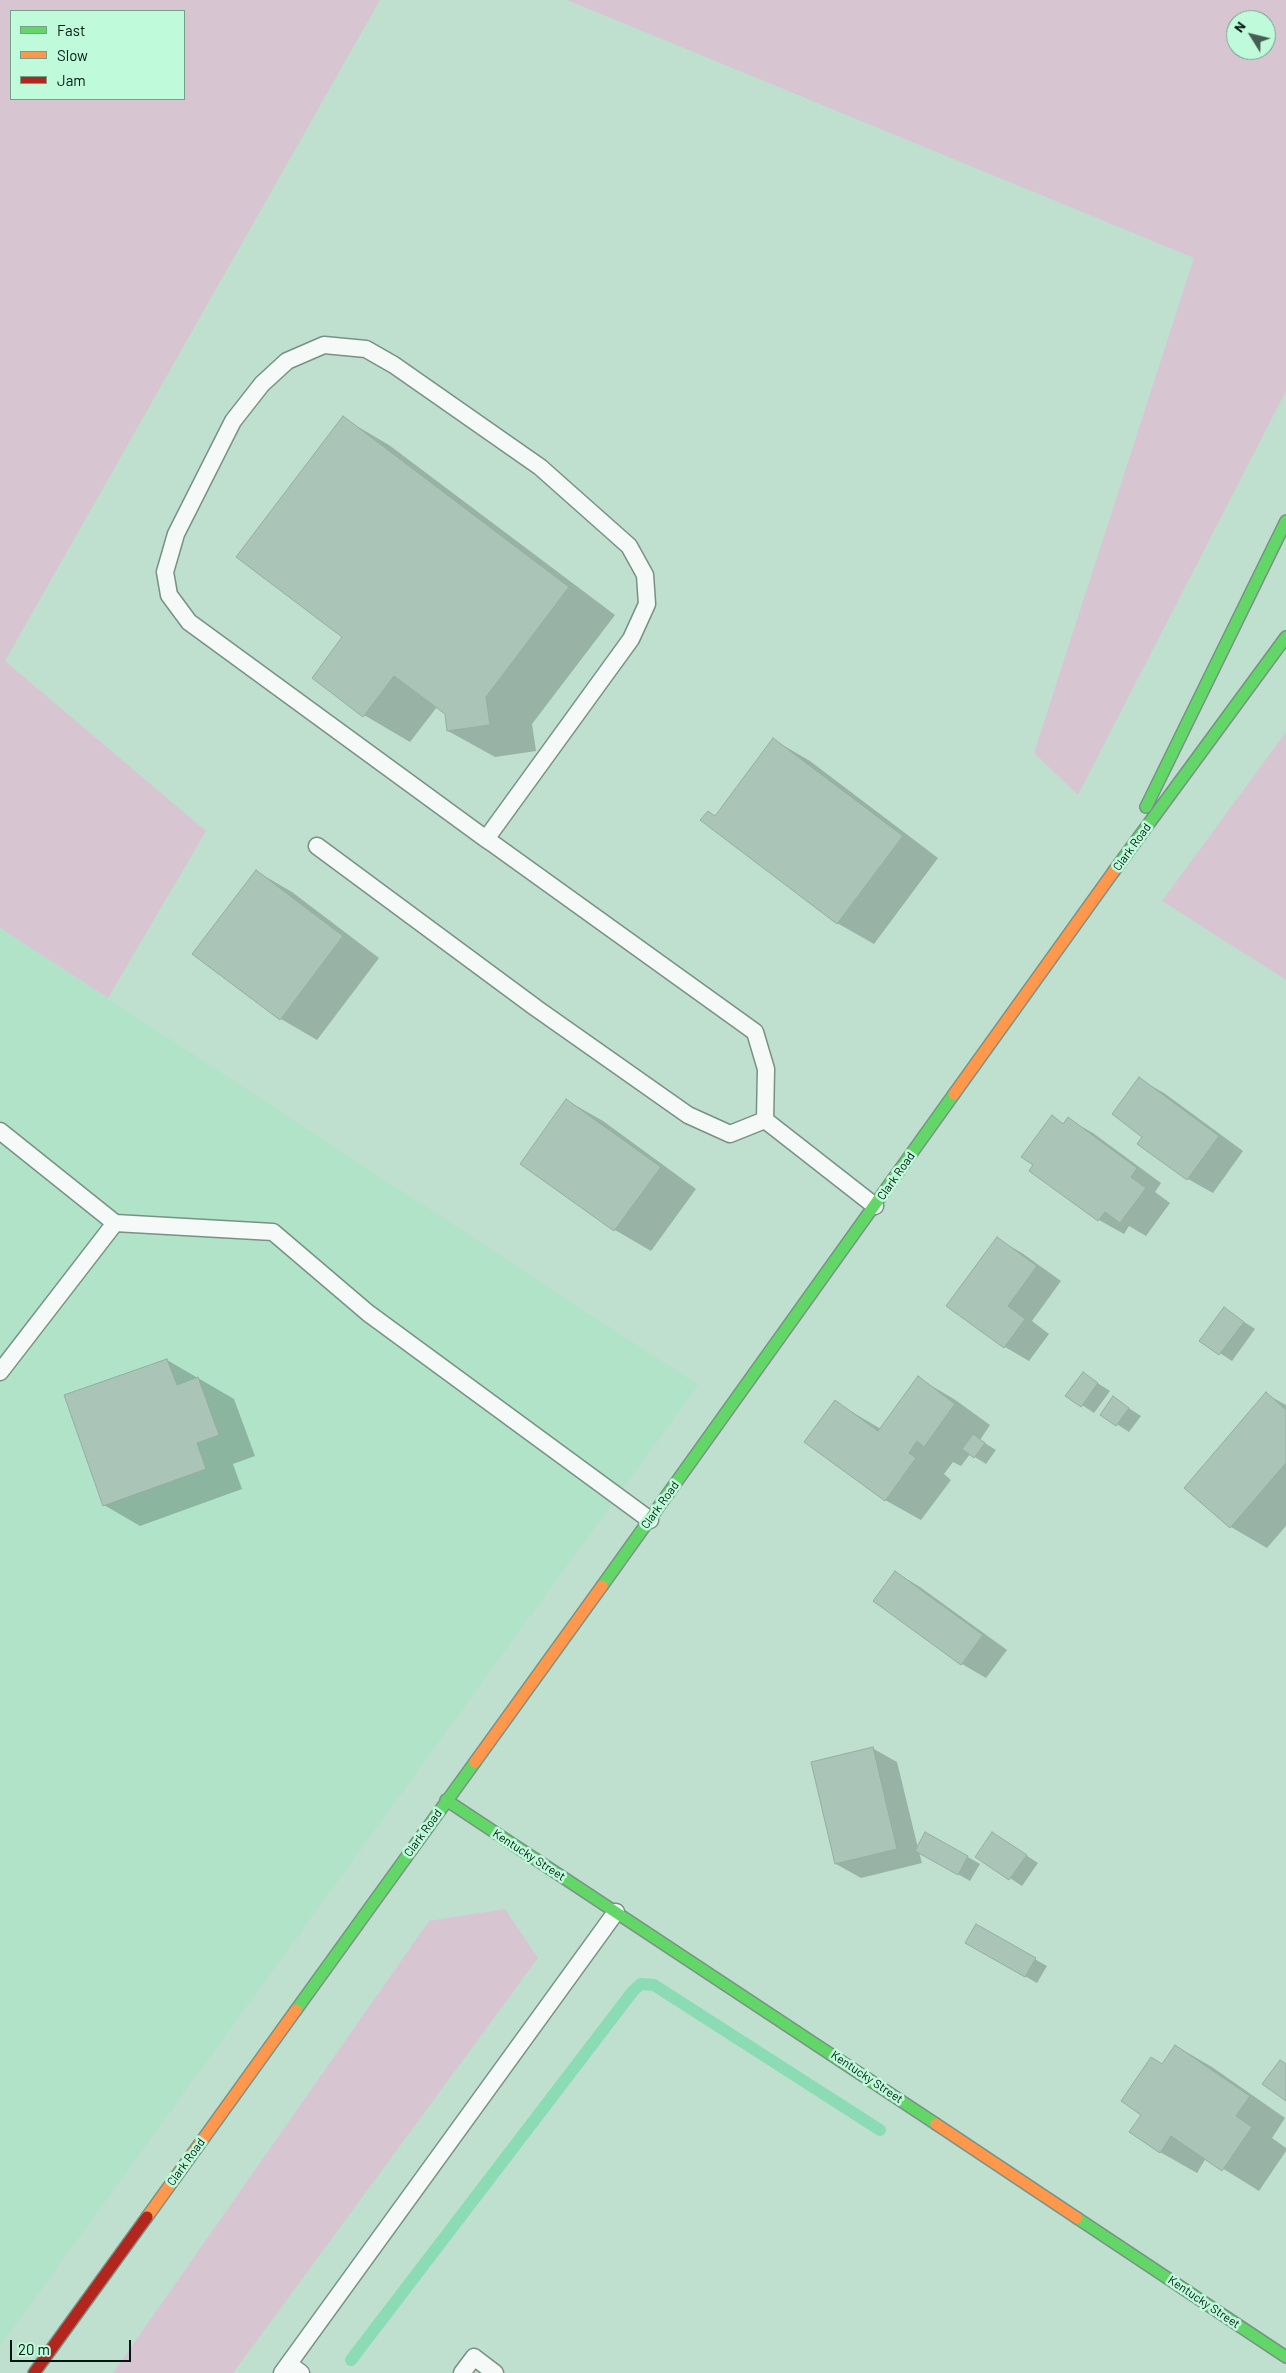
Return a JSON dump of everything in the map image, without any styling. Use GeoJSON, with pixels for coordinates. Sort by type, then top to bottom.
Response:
{"type":"FeatureCollection","features":[{"type":"Feature","properties":{"kind":"street"},"geometry":{"type":"LineString","coordinates":[[1117,866],[1286,521]]}},
{"type":"Feature","properties":{"kind":"street","name":"Clark Road"},"geometry":{"type":"LineString","coordinates":[[34,2373],[650,1520],[1117,866],[1286,637]]}},
{"type":"Feature","properties":{"kind":"street","name":"Kentucky Street"},"geometry":{"type":"LineString","coordinates":[[446,1800],[1286,2356]]}},
{"type":"Feature","properties":{"kind":"lane"},"geometry":{"type":"LineString","coordinates":[[486,839],[630,639],[647,604],[646,575],[629,546],[540,467],[394,365],[366,349],[324,345],[287,361],[262,384],[233,421],[176,534],[165,572],[169,595],[189,622],[486,839],[755,1032],[766,1069],[764,1120]]}},
{"type":"Feature","properties":{"kind":"lane"},"geometry":{"type":"LineString","coordinates":[[317,846],[536,1008],[688,1115],[730,1134],[764,1120]]}},
{"type":"Feature","properties":{"kind":"lane"},"geometry":{"type":"LineString","coordinates":[[764,1120],[875,1206]]}},
{"type":"Feature","properties":{"kind":"lane"},"geometry":{"type":"LineString","coordinates":[[0,1131],[115,1223],[273,1232],[368,1314],[650,1520]]}},
{"type":"Feature","properties":{"kind":"lane"},"geometry":{"type":"LineString","coordinates":[[0,1372],[115,1223]]}},
{"type":"Feature","properties":{"kind":"lane"},"geometry":{"type":"LineString","coordinates":[[291,2370],[616,1912]]}},
{"type":"Feature","properties":{"kind":"lane"},"geometry":{"type":"LineString","coordinates":[[462,2373],[474,2357],[495,2373]]}},
{"type":"Feature","properties":{"kind":"shaded area"},"geometry":{"type":"Polygon","coordinates":[[[0,0],[380,0],[5,661],[206,831],[108,998],[0,928],[0,0]]]}},
{"type":"Feature","properties":{"kind":"shaded area"},"geometry":{"type":"Polygon","coordinates":[[[567,0],[1286,0],[1286,391],[1078,795],[1034,753],[1194,258],[567,0]]]}},
{"type":"Feature","properties":{"kind":"shaded area"},"geometry":{"type":"Polygon","coordinates":[[[1286,732],[1286,980],[1162,901],[1286,732]]]}},
{"type":"Feature","properties":{"kind":"shaded area"},"geometry":{"type":"Polygon","coordinates":[[[0,928],[698,1385],[0,2346],[0,928]]]}},
{"type":"Feature","properties":{"kind":"shaded area"},"geometry":{"type":"Polygon","coordinates":[[[505,1909],[538,1958],[233,2373],[113,2373],[429,1921],[505,1909]]]}},
{"type":"Feature","properties":{"kind":"building"},"geometry":{"type":"Polygon","coordinates":[[[343,416],[569,587],[486,697],[490,725],[447,731],[445,714],[394,676],[363,717],[312,678],[342,637],[236,557],[343,416]]]}},
{"type":"Feature","properties":{"kind":"building"},"geometry":{"type":"Polygon","coordinates":[[[773,738],[903,836],[837,924],[700,820],[708,811],[715,816],[773,738]]]}},
{"type":"Feature","properties":{"kind":"building"},"geometry":{"type":"Polygon","coordinates":[[[256,870],[343,936],[280,1020],[192,954],[256,870]]]}},
{"type":"Feature","properties":{"kind":"building"},"geometry":{"type":"Polygon","coordinates":[[[1139,1077],[1219,1136],[1187,1180],[1137,1144],[1142,1137],[1112,1114],[1139,1077]]]}},
{"type":"Feature","properties":{"kind":"building"},"geometry":{"type":"Polygon","coordinates":[[[566,1099],[661,1167],[614,1231],[520,1164],[566,1099]]]}},
{"type":"Feature","properties":{"kind":"building"},"geometry":{"type":"Polygon","coordinates":[[[1052,1115],[1063,1124],[1068,1117],[1137,1168],[1131,1177],[1146,1188],[1120,1223],[1105,1212],[1098,1221],[1029,1171],[1033,1165],[1021,1157],[1052,1115]]]}},
{"type":"Feature","properties":{"kind":"building"},"geometry":{"type":"Polygon","coordinates":[[[997,1237],[1037,1266],[1008,1306],[1025,1319],[1004,1348],[946,1306],[997,1237]]]}},
{"type":"Feature","properties":{"kind":"building"},"geometry":{"type":"Polygon","coordinates":[[[1224,1307],[1244,1322],[1219,1355],[1199,1341],[1224,1307]]]}},
{"type":"Feature","properties":{"kind":"building"},"geometry":{"type":"Polygon","coordinates":[[[167,1359],[177,1385],[198,1377],[219,1435],[197,1443],[206,1469],[103,1506],[64,1395],[167,1359]]]}},
{"type":"Feature","properties":{"kind":"building"},"geometry":{"type":"Polygon","coordinates":[[[1083,1372],[1098,1383],[1081,1407],[1065,1396],[1083,1372]]]}},
{"type":"Feature","properties":{"kind":"building"},"geometry":{"type":"Polygon","coordinates":[[[918,1376],[955,1404],[924,1447],[917,1441],[909,1453],[916,1458],[885,1501],[804,1442],[835,1400],[878,1431],[918,1376]]]}},
{"type":"Feature","properties":{"kind":"building"},"geometry":{"type":"Polygon","coordinates":[[[1266,1392],[1286,1410],[1286,1463],[1230,1528],[1184,1488],[1266,1392]]]}},
{"type":"Feature","properties":{"kind":"building"},"geometry":{"type":"Polygon","coordinates":[[[1113,1396],[1129,1408],[1116,1426],[1100,1415],[1113,1396]]]}},
{"type":"Feature","properties":{"kind":"building"},"geometry":{"type":"Polygon","coordinates":[[[973,1434],[985,1443],[974,1458],[962,1449],[973,1434]]]}},
{"type":"Feature","properties":{"kind":"building"},"geometry":{"type":"Polygon","coordinates":[[[895,1571],[983,1635],[961,1665],[873,1601],[895,1571]]]}},
{"type":"Feature","properties":{"kind":"building"},"geometry":{"type":"Polygon","coordinates":[[[873,1747],[897,1849],[835,1864],[811,1762],[873,1747]]]}},
{"type":"Feature","properties":{"kind":"building"},"geometry":{"type":"Polygon","coordinates":[[[925,1832],[968,1856],[958,1875],[915,1851],[925,1832]]]}},
{"type":"Feature","properties":{"kind":"building"},"geometry":{"type":"Polygon","coordinates":[[[992,1832],[1027,1855],[1009,1880],[975,1857],[992,1832]]]}},
{"type":"Feature","properties":{"kind":"building"},"geometry":{"type":"Polygon","coordinates":[[[976,1924],[1036,1958],[1025,1977],[965,1943],[976,1924]]]}},
{"type":"Feature","properties":{"kind":"building"},"geometry":{"type":"Polygon","coordinates":[[[1175,2045],[1250,2096],[1236,2116],[1252,2127],[1222,2171],[1171,2136],[1160,2153],[1129,2132],[1141,2115],[1121,2101],[1151,2057],[1162,2064],[1175,2045]]]}},
{"type":"Feature","properties":{"kind":"building"},"geometry":{"type":"Polygon","coordinates":[[[1280,2060],[1286,2064],[1286,2101],[1262,2084],[1280,2060]]]}},
{"type":"Feature","properties":{"kind":"waterway"},"geometry":{"type":"LineString","coordinates":[[351,2360],[633,1991],[641,1984],[654,1985],[880,2130]]}},
{"type":"Feature","properties":{"kind":"traffic: fast"},"geometry":{"type":"LineString","coordinates":[[1146,807],[1286,521]]}},
{"type":"Feature","properties":{"kind":"traffic: fast"},"geometry":{"type":"LineString","coordinates":[[1114,871],[1286,637]]}},
{"type":"Feature","properties":{"kind":"traffic: fast"},"geometry":{"type":"LineString","coordinates":[[602,1586],[954,1094]]}},
{"type":"Feature","properties":{"kind":"traffic: fast"},"geometry":{"type":"LineString","coordinates":[[296,2010],[475,1762]]}},
{"type":"Feature","properties":{"kind":"traffic: fast"},"geometry":{"type":"LineString","coordinates":[[446,1800],[936,2124]]}},
{"type":"Feature","properties":{"kind":"traffic: fast"},"geometry":{"type":"LineString","coordinates":[[1077,2218],[1286,2357]]}},
{"type":"Feature","properties":{"kind":"traffic: slow"},"geometry":{"type":"LineString","coordinates":[[954,1094],[1114,871]]}},
{"type":"Feature","properties":{"kind":"traffic: slow"},"geometry":{"type":"LineString","coordinates":[[475,1762],[602,1586]]}},
{"type":"Feature","properties":{"kind":"traffic: slow"},"geometry":{"type":"LineString","coordinates":[[147,2217],[296,2010]]}},
{"type":"Feature","properties":{"kind":"traffic: slow"},"geometry":{"type":"LineString","coordinates":[[936,2124],[1077,2218]]}},
{"type":"Feature","properties":{"kind":"traffic: jam"},"geometry":{"type":"LineString","coordinates":[[34,2373],[147,2217]]}}]}
